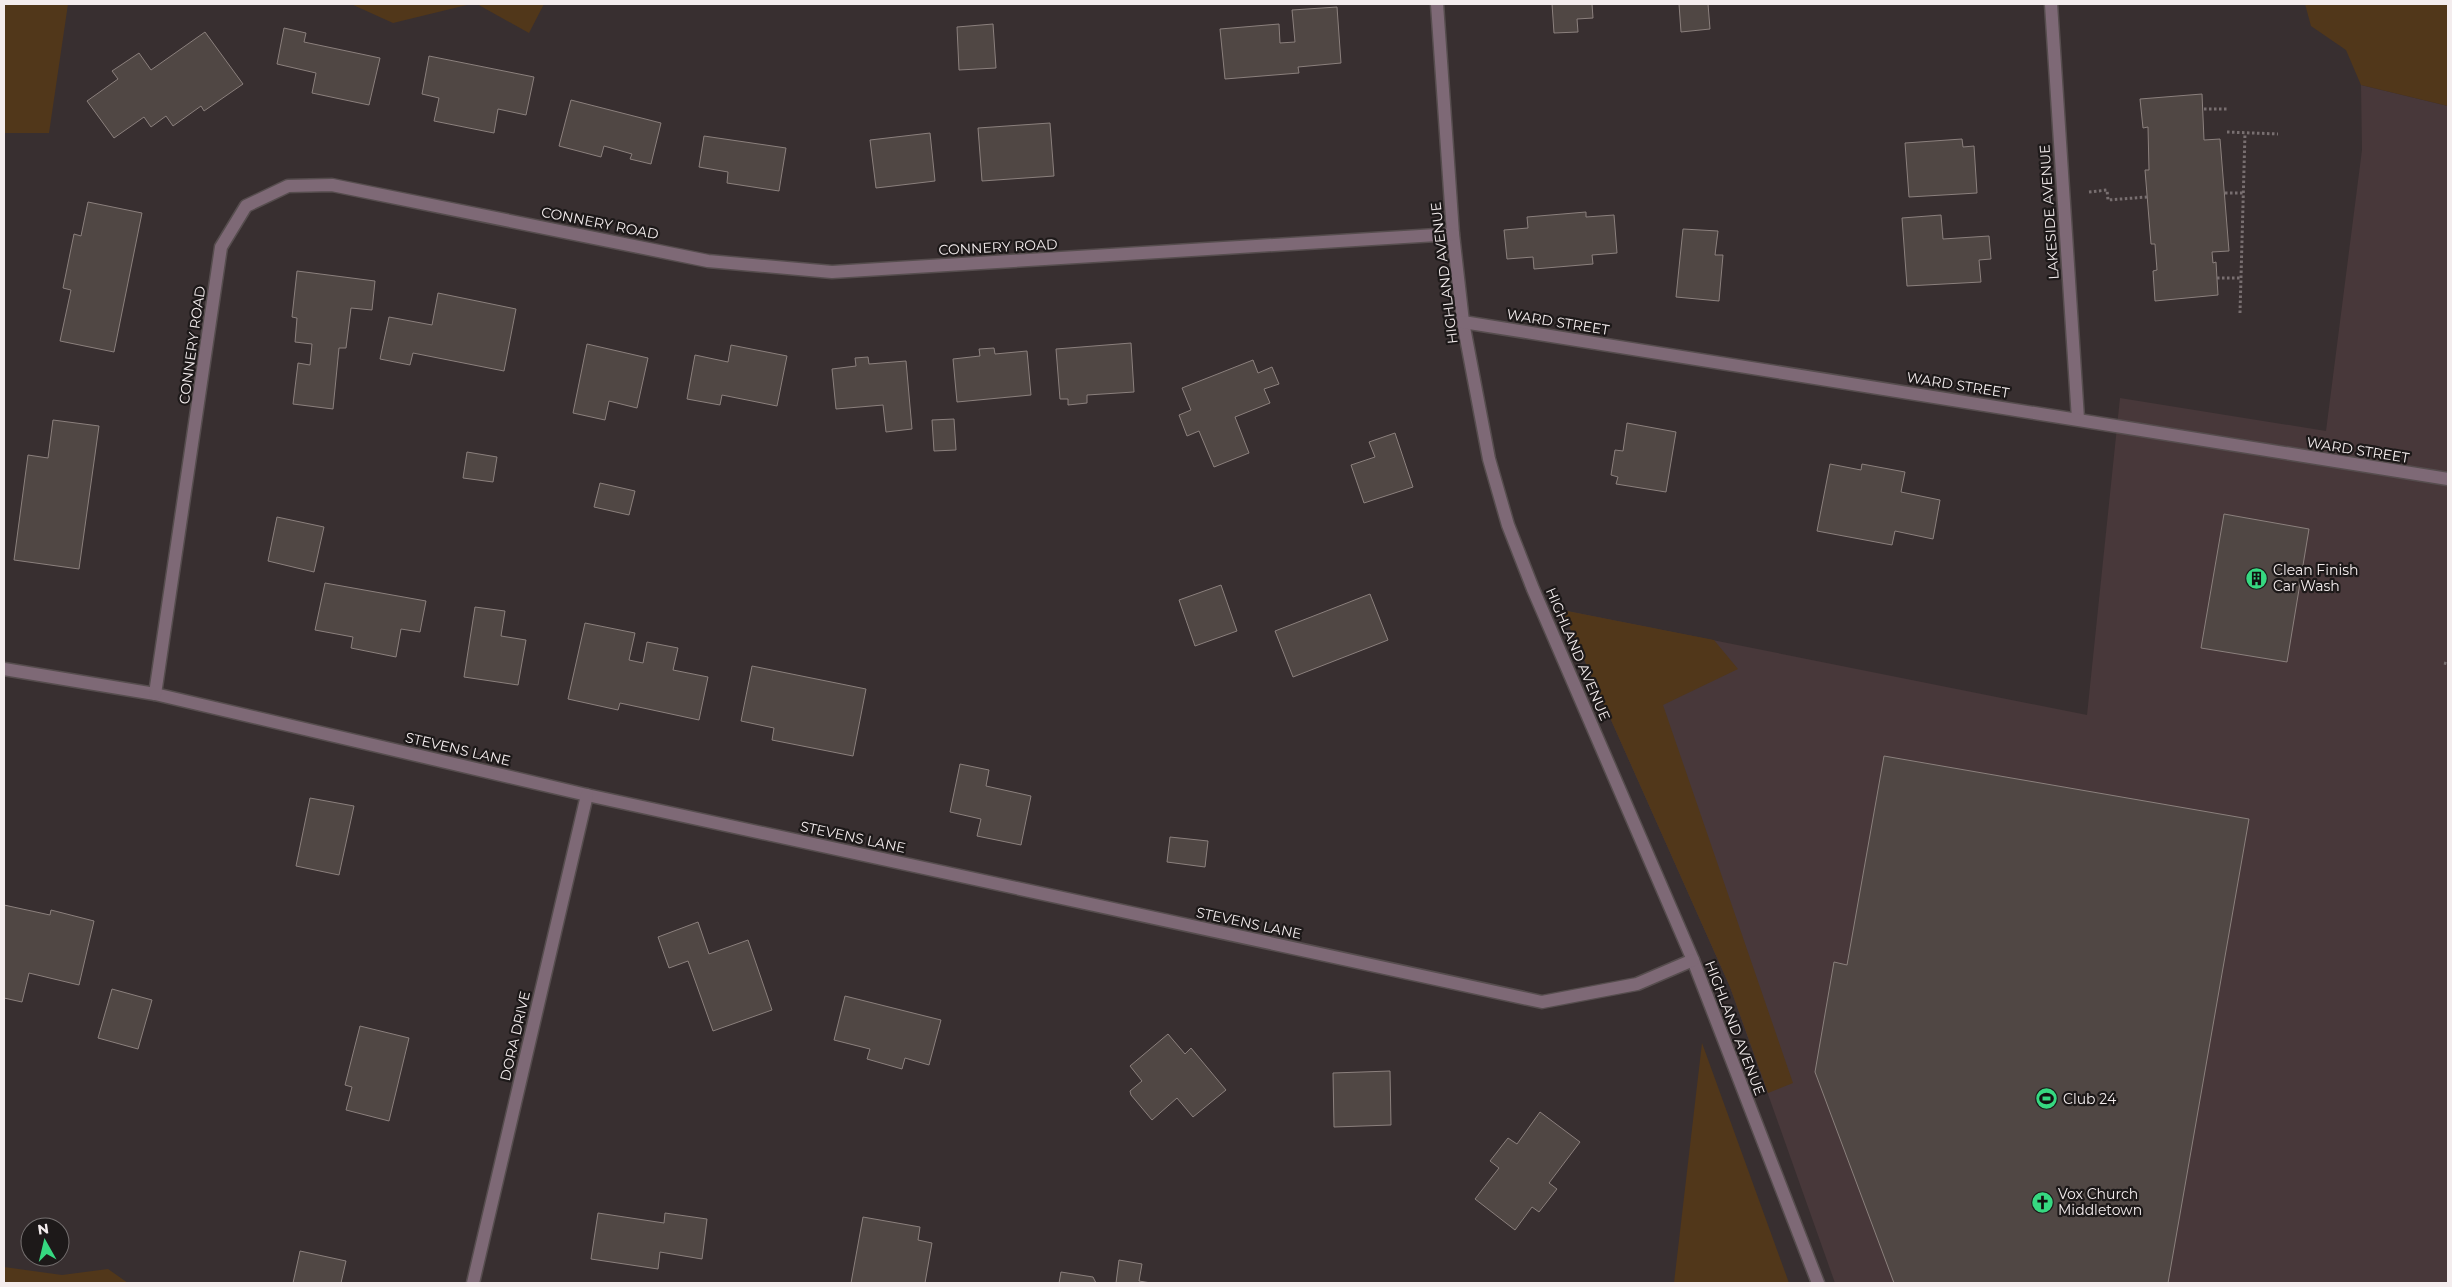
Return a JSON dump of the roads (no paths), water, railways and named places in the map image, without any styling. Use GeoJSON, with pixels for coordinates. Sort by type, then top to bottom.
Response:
{"type":"FeatureCollection","features":[{"type":"Feature","properties":{"kind":"street","name":"HIGHLAND AVENUE"},"geometry":{"type":"LineString","coordinates":[[1438,4],[1453,234],[1463,322],[1489,459],[1508,525],[1533,589],[1693,960],[1818,1283]]}},
{"type":"Feature","properties":{"kind":"street","name":"LAKESIDE AVENUE"},"geometry":{"type":"LineString","coordinates":[[2051,4],[2078,419]]}},
{"type":"Feature","properties":{"kind":"street","name":"CONNERY ROAD"},"geometry":{"type":"LineString","coordinates":[[155,694],[221,247],[246,206],[288,186],[332,185],[708,260],[832,272],[1453,234]]}},
{"type":"Feature","properties":{"kind":"street","name":"WARD STREET"},"geometry":{"type":"LineString","coordinates":[[1463,322],[2448,479]]}},
{"type":"Feature","properties":{"kind":"street","name":"STEVENS LANE"},"geometry":{"type":"LineString","coordinates":[[4,669],[155,694],[587,795],[1542,1002],[1637,984],[1693,960]]}},
{"type":"Feature","properties":{"kind":"street","name":"DORA DRIVE"},"geometry":{"type":"LineString","coordinates":[[473,1283],[587,795]]}},
{"type":"Feature","properties":{"kind":"place","name":"Clean Finish Car Wash"},"geometry":{"type":"Point","coordinates":[2257,578]}},
{"type":"Feature","properties":{"kind":"place","name":"Club 24"},"geometry":{"type":"Point","coordinates":[2047,1099]}},
{"type":"Feature","properties":{"kind":"place","name":"Vox Church Middletown"},"geometry":{"type":"Point","coordinates":[2042,1202]}}]}
